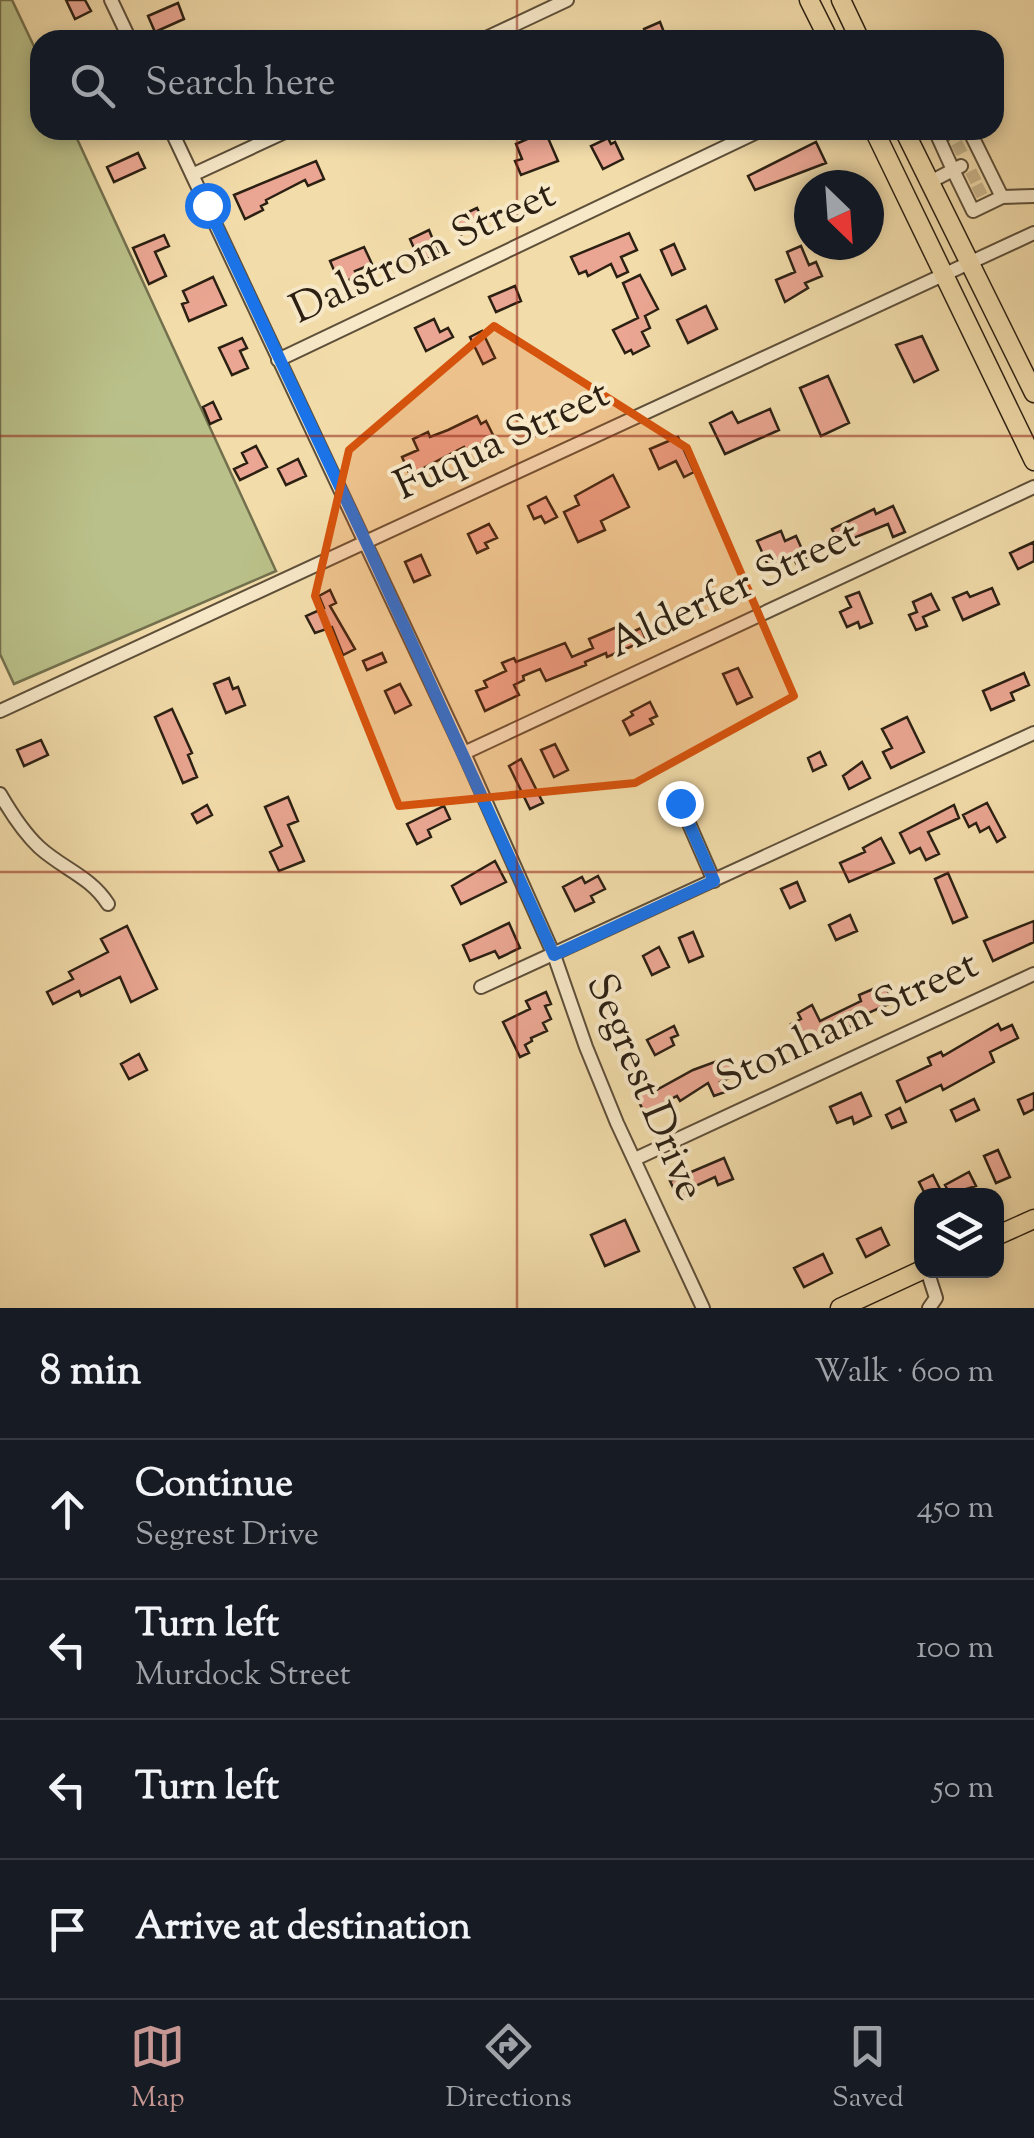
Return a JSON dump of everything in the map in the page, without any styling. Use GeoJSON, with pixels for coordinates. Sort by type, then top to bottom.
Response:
{"type":"FeatureCollection","features":[{"type":"Feature","properties":{"kind":"main road"},"geometry":{"type":"LineString","coordinates":[[810,0],[824,30]]}},
{"type":"Feature","properties":{"kind":"main road"},"geometry":{"type":"LineString","coordinates":[[841,0],[855,30]]}},
{"type":"Feature","properties":{"kind":"main road"},"geometry":{"type":"LineString","coordinates":[[879,140],[1034,461]]}},
{"type":"Feature","properties":{"kind":"main road"},"geometry":{"type":"LineString","coordinates":[[909,140],[1034,393]]}},
{"type":"Feature","properties":{"kind":"main road"},"geometry":{"type":"LineString","coordinates":[[1004,1232],[1034,1218]]}},
{"type":"Feature","properties":{"kind":"main road"},"geometry":{"type":"LineString","coordinates":[[849,1306],[914,1275]]}},
{"type":"Feature","properties":{"kind":"street"},"geometry":{"type":"LineString","coordinates":[[111,0],[125,30]]}},
{"type":"Feature","properties":{"kind":"street"},"geometry":{"type":"LineString","coordinates":[[503,30],[567,0]]}},
{"type":"Feature","properties":{"kind":"street","name":"Segrest Drive"},"geometry":{"type":"LineString","coordinates":[[176,140],[464,754],[554,955],[586,1047],[703,1308]]}},
{"type":"Feature","properties":{"kind":"street"},"geometry":{"type":"LineString","coordinates":[[192,175],[267,140]]}},
{"type":"Feature","properties":{"kind":"street","name":"Dalstrom Street"},"geometry":{"type":"LineString","coordinates":[[278,360],[739,140]]}},
{"type":"Feature","properties":{"kind":"street"},"geometry":{"type":"LineString","coordinates":[[962,144],[974,176],[973,211],[1002,198],[1034,195]]}},
{"type":"Feature","properties":{"kind":"street"},"geometry":{"type":"LineString","coordinates":[[962,144],[974,176],[1002,198]]}},
{"type":"Feature","properties":{"kind":"street"},"geometry":{"type":"LineString","coordinates":[[930,182],[974,176]]}},
{"type":"Feature","properties":{"kind":"street","name":"Fuqua Street"},"geometry":{"type":"LineString","coordinates":[[0,711],[1034,233]]}},
{"type":"Feature","properties":{"kind":"street","name":"Alderfer Street"},"geometry":{"type":"LineString","coordinates":[[464,754],[1034,487]]}},
{"type":"Feature","properties":{"kind":"street"},"geometry":{"type":"LineString","coordinates":[[482,986],[1034,733]]}},
{"type":"Feature","properties":{"kind":"street"},"geometry":{"type":"LineString","coordinates":[[0,794],[40,848],[86,878],[108,904]]}},
{"type":"Feature","properties":{"kind":"street"},"geometry":{"type":"LineString","coordinates":[[680,803],[714,881]]}},
{"type":"Feature","properties":{"kind":"street","name":"Stonham Street"},"geometry":{"type":"LineString","coordinates":[[635,1159],[1034,974]]}},
{"type":"Feature","properties":{"kind":"street"},"geometry":{"type":"LineString","coordinates":[[927,1278],[936,1298],[928,1308]]}},
{"type":"Feature","properties":{"kind":"highlighted area"},"geometry":{"type":"Polygon","coordinates":[[[494,326],[687,448],[794,696],[635,783],[399,806],[315,596],[349,450],[494,326]]]}},
{"type":"Feature","properties":{"kind":"green space"},"geometry":{"type":"Polygon","coordinates":[[[0,0],[12,0],[30,38],[30,140],[78,140],[276,571],[14,684],[0,654],[0,0]]]}},
{"type":"Feature","properties":{"kind":"building"},"geometry":{"type":"Polygon","coordinates":[[[66,0],[85,0],[91,11],[75,19],[66,0]]]}},
{"type":"Feature","properties":{"kind":"building"},"geometry":{"type":"Polygon","coordinates":[[[178,3],[184,19],[154,30],[148,16],[178,3]]]}},
{"type":"Feature","properties":{"kind":"building"},"geometry":{"type":"Polygon","coordinates":[[[660,22],[663,30],[644,30],[660,22]]]}},
{"type":"Feature","properties":{"kind":"building"},"geometry":{"type":"Polygon","coordinates":[[[549,140],[558,161],[521,175],[515,161],[522,159],[516,144],[549,140]]]}},
{"type":"Feature","properties":{"kind":"building"},"geometry":{"type":"Polygon","coordinates":[[[604,140],[615,142],[623,159],[603,169],[591,146],[604,140]]]}},
{"type":"Feature","properties":{"kind":"building"},"geometry":{"type":"Polygon","coordinates":[[[816,142],[826,163],[794,170],[794,175],[755,190],[748,176],[816,142]]]}},
{"type":"Feature","properties":{"kind":"building"},"geometry":{"type":"Polygon","coordinates":[[[138,153],[145,168],[114,182],[107,167],[138,153]]]}},
{"type":"Feature","properties":{"kind":"building"},"geometry":{"type":"Polygon","coordinates":[[[316,161],[324,179],[308,186],[305,180],[266,200],[261,206],[263,210],[245,219],[234,195],[316,161]]]}},
{"type":"Feature","properties":{"kind":"building"},"geometry":{"type":"Polygon","coordinates":[[[477,208],[485,225],[460,235],[453,219],[477,208]]]}},
{"type":"Feature","properties":{"kind":"building"},"geometry":{"type":"Polygon","coordinates":[[[429,230],[439,254],[420,262],[410,239],[429,230]]]}},
{"type":"Feature","properties":{"kind":"building"},"geometry":{"type":"Polygon","coordinates":[[[629,233],[637,250],[621,257],[628,272],[617,277],[611,264],[588,276],[586,271],[579,274],[571,257],[629,233]]]}},
{"type":"Feature","properties":{"kind":"building"},"geometry":{"type":"Polygon","coordinates":[[[164,235],[169,246],[155,252],[166,276],[149,284],[133,248],[164,235]]]}},
{"type":"Feature","properties":{"kind":"building"},"geometry":{"type":"Polygon","coordinates":[[[674,244],[685,269],[672,275],[661,250],[674,244]]]}},
{"type":"Feature","properties":{"kind":"building"},"geometry":{"type":"Polygon","coordinates":[[[364,247],[372,264],[355,271],[358,276],[340,284],[330,261],[364,247]]]}},
{"type":"Feature","properties":{"kind":"building"},"geometry":{"type":"Polygon","coordinates":[[[794,249],[794,260],[807,260],[809,265],[816,262],[822,276],[805,283],[808,288],[785,302],[776,280],[795,272],[787,252],[794,249]]]}},
{"type":"Feature","properties":{"kind":"building"},"geometry":{"type":"Polygon","coordinates":[[[640,275],[658,309],[645,316],[650,328],[642,332],[649,346],[633,354],[631,350],[625,353],[613,330],[638,318],[623,283],[640,275]]]}},
{"type":"Feature","properties":{"kind":"building"},"geometry":{"type":"Polygon","coordinates":[[[213,277],[226,305],[189,321],[182,304],[188,302],[183,291],[213,277]]]}},
{"type":"Feature","properties":{"kind":"building"},"geometry":{"type":"Polygon","coordinates":[[[515,286],[521,301],[496,312],[489,297],[515,286]]]}},
{"type":"Feature","properties":{"kind":"building"},"geometry":{"type":"Polygon","coordinates":[[[706,306],[717,329],[688,343],[677,320],[706,306]]]}},
{"type":"Feature","properties":{"kind":"building"},"geometry":{"type":"Polygon","coordinates":[[[434,319],[440,332],[448,328],[453,337],[426,351],[415,328],[434,319]]]}},
{"type":"Feature","properties":{"kind":"building"},"geometry":{"type":"Polygon","coordinates":[[[482,331],[495,358],[483,364],[470,337],[482,331]]]}},
{"type":"Feature","properties":{"kind":"building"},"geometry":{"type":"Polygon","coordinates":[[[922,336],[938,370],[914,382],[896,345],[922,336]]]}},
{"type":"Feature","properties":{"kind":"building"},"geometry":{"type":"Polygon","coordinates":[[[242,338],[247,348],[240,351],[248,368],[232,375],[219,348],[242,338]]]}},
{"type":"Feature","properties":{"kind":"building"},"geometry":{"type":"Polygon","coordinates":[[[828,376],[849,423],[821,436],[800,388],[828,376]]]}},
{"type":"Feature","properties":{"kind":"building"},"geometry":{"type":"Polygon","coordinates":[[[213,402],[221,419],[210,424],[203,407],[213,402]]]}},
{"type":"Feature","properties":{"kind":"building"},"geometry":{"type":"Polygon","coordinates":[[[770,409],[779,430],[725,454],[710,423],[732,412],[738,423],[770,409]]]}},
{"type":"Feature","properties":{"kind":"building"},"geometry":{"type":"Polygon","coordinates":[[[477,416],[481,424],[486,421],[494,437],[466,451],[464,447],[410,475],[402,457],[418,450],[413,439],[428,432],[430,437],[477,416]]]}},
{"type":"Feature","properties":{"kind":"building"},"geometry":{"type":"Polygon","coordinates":[[[678,437],[694,472],[684,477],[676,461],[659,469],[650,449],[678,437]]]}},
{"type":"Feature","properties":{"kind":"building"},"geometry":{"type":"Polygon","coordinates":[[[256,446],[267,467],[240,480],[234,469],[247,463],[242,453],[256,446]]]}},
{"type":"Feature","properties":{"kind":"building"},"geometry":{"type":"Polygon","coordinates":[[[298,459],[306,476],[286,485],[278,469],[298,459]]]}},
{"type":"Feature","properties":{"kind":"building"},"geometry":{"type":"Polygon","coordinates":[[[613,475],[629,507],[601,521],[605,530],[578,542],[564,512],[579,505],[575,496],[613,475]]]}},
{"type":"Feature","properties":{"kind":"building"},"geometry":{"type":"Polygon","coordinates":[[[546,497],[557,517],[545,523],[541,516],[534,519],[528,506],[546,497]]]}},
{"type":"Feature","properties":{"kind":"building"},"geometry":{"type":"Polygon","coordinates":[[[893,506],[905,532],[893,537],[888,524],[839,544],[832,529],[874,509],[876,514],[893,506]]]}},
{"type":"Feature","properties":{"kind":"building"},"geometry":{"type":"Polygon","coordinates":[[[489,524],[497,538],[485,543],[488,548],[477,553],[468,534],[489,524]]]}},
{"type":"Feature","properties":{"kind":"building"},"geometry":{"type":"Polygon","coordinates":[[[781,531],[785,541],[796,536],[806,558],[796,563],[792,554],[768,565],[757,541],[781,531]]]}},
{"type":"Feature","properties":{"kind":"building"},"geometry":{"type":"Polygon","coordinates":[[[1034,542],[1034,561],[1018,569],[1010,553],[1034,542]]]}},
{"type":"Feature","properties":{"kind":"building"},"geometry":{"type":"Polygon","coordinates":[[[421,555],[430,575],[414,582],[405,562],[421,555]]]}},
{"type":"Feature","properties":{"kind":"building"},"geometry":{"type":"Polygon","coordinates":[[[992,588],[999,604],[963,620],[953,598],[967,592],[970,597],[992,588]]]}},
{"type":"Feature","properties":{"kind":"building"},"geometry":{"type":"Polygon","coordinates":[[[330,590],[336,603],[330,606],[355,649],[343,655],[332,627],[315,633],[306,616],[324,608],[319,596],[330,590]]]}},
{"type":"Feature","properties":{"kind":"building"},"geometry":{"type":"Polygon","coordinates":[[[859,592],[872,623],[860,628],[858,622],[847,627],[840,612],[851,607],[846,597],[859,592]]]}},
{"type":"Feature","properties":{"kind":"building"},"geometry":{"type":"Polygon","coordinates":[[[931,594],[939,610],[923,617],[927,626],[916,630],[909,615],[917,612],[913,602],[931,594]]]}},
{"type":"Feature","properties":{"kind":"building"},"geometry":{"type":"Polygon","coordinates":[[[624,624],[628,634],[641,628],[646,640],[607,657],[606,653],[546,681],[540,669],[523,676],[524,680],[514,685],[519,695],[485,711],[476,691],[487,687],[484,681],[506,671],[502,663],[514,658],[516,662],[565,643],[572,657],[593,648],[589,639],[624,624]]]}},
{"type":"Feature","properties":{"kind":"building"},"geometry":{"type":"Polygon","coordinates":[[[382,653],[386,662],[367,670],[363,661],[382,653]]]}},
{"type":"Feature","properties":{"kind":"building"},"geometry":{"type":"Polygon","coordinates":[[[738,668],[752,697],[737,704],[723,674],[738,668]]]}},
{"type":"Feature","properties":{"kind":"building"},"geometry":{"type":"Polygon","coordinates":[[[1024,673],[1029,685],[1011,693],[1014,700],[991,710],[983,691],[1024,673]]]}},
{"type":"Feature","properties":{"kind":"building"},"geometry":{"type":"Polygon","coordinates":[[[229,678],[233,689],[238,687],[245,705],[226,713],[214,684],[229,678]]]}},
{"type":"Feature","properties":{"kind":"building"},"geometry":{"type":"Polygon","coordinates":[[[400,684],[411,705],[395,713],[385,691],[400,684]]]}},
{"type":"Feature","properties":{"kind":"building"},"geometry":{"type":"Polygon","coordinates":[[[650,702],[657,716],[650,719],[653,724],[630,735],[623,721],[650,702]]]}},
{"type":"Feature","properties":{"kind":"building"},"geometry":{"type":"Polygon","coordinates":[[[172,709],[192,753],[188,755],[197,777],[183,783],[155,717],[172,709]]]}},
{"type":"Feature","properties":{"kind":"building"},"geometry":{"type":"Polygon","coordinates":[[[907,717],[924,752],[891,768],[883,752],[892,748],[882,729],[907,717]]]}},
{"type":"Feature","properties":{"kind":"building"},"geometry":{"type":"Polygon","coordinates":[[[41,740],[48,755],[24,766],[17,750],[41,740]]]}},
{"type":"Feature","properties":{"kind":"building"},"geometry":{"type":"Polygon","coordinates":[[[555,744],[568,770],[554,777],[541,750],[555,744]]]}},
{"type":"Feature","properties":{"kind":"building"},"geometry":{"type":"Polygon","coordinates":[[[820,752],[826,765],[813,771],[808,758],[820,752]]]}},
{"type":"Feature","properties":{"kind":"building"},"geometry":{"type":"Polygon","coordinates":[[[521,759],[543,803],[530,809],[509,766],[521,759]]]}},
{"type":"Feature","properties":{"kind":"building"},"geometry":{"type":"Polygon","coordinates":[[[862,762],[870,778],[849,789],[843,776],[862,762]]]}},
{"type":"Feature","properties":{"kind":"building"},"geometry":{"type":"Polygon","coordinates":[[[288,797],[298,821],[288,825],[304,861],[279,871],[270,852],[282,846],[265,807],[288,797]]]}},
{"type":"Feature","properties":{"kind":"building"},"geometry":{"type":"Polygon","coordinates":[[[987,803],[1005,837],[997,842],[989,827],[980,832],[976,823],[969,827],[963,815],[987,803]]]}},
{"type":"Feature","properties":{"kind":"building"},"geometry":{"type":"Polygon","coordinates":[[[207,805],[212,815],[197,823],[192,814],[207,805]]]}},
{"type":"Feature","properties":{"kind":"building"},"geometry":{"type":"Polygon","coordinates":[[[954,805],[959,818],[928,832],[939,854],[926,860],[920,848],[910,853],[900,833],[954,805]]]}},
{"type":"Feature","properties":{"kind":"building"},"geometry":{"type":"Polygon","coordinates":[[[444,806],[450,819],[428,830],[431,837],[417,844],[407,824],[444,806]]]}},
{"type":"Feature","properties":{"kind":"building"},"geometry":{"type":"Polygon","coordinates":[[[881,838],[894,863],[849,882],[840,863],[865,852],[863,848],[881,838]]]}},
{"type":"Feature","properties":{"kind":"building"},"geometry":{"type":"Polygon","coordinates":[[[495,861],[506,882],[461,904],[452,886],[495,861]]]}},
{"type":"Feature","properties":{"kind":"building"},"geometry":{"type":"Polygon","coordinates":[[[948,873],[967,917],[953,923],[935,879],[948,873]]]}},
{"type":"Feature","properties":{"kind":"building"},"geometry":{"type":"Polygon","coordinates":[[[598,876],[605,889],[591,896],[594,902],[575,911],[563,887],[582,877],[585,883],[598,876]]]}},
{"type":"Feature","properties":{"kind":"building"},"geometry":{"type":"Polygon","coordinates":[[[797,882],[805,901],[790,908],[781,889],[797,882]]]}},
{"type":"Feature","properties":{"kind":"building"},"geometry":{"type":"Polygon","coordinates":[[[850,915],[857,931],[836,940],[829,925],[850,915]]]}},
{"type":"Feature","properties":{"kind":"building"},"geometry":{"type":"Polygon","coordinates":[[[1034,921],[1034,942],[993,961],[984,941],[1034,921]]]}},
{"type":"Feature","properties":{"kind":"building"},"geometry":{"type":"Polygon","coordinates":[[[509,923],[520,948],[499,958],[495,951],[470,961],[463,945],[509,923]]]}},
{"type":"Feature","properties":{"kind":"building"},"geometry":{"type":"Polygon","coordinates":[[[127,926],[157,989],[131,1002],[120,977],[81,996],[79,991],[53,1004],[47,992],[73,979],[69,972],[108,952],[101,939],[127,926]]]}},
{"type":"Feature","properties":{"kind":"building"},"geometry":{"type":"Polygon","coordinates":[[[693,932],[703,956],[689,962],[679,938],[693,932]]]}},
{"type":"Feature","properties":{"kind":"building"},"geometry":{"type":"Polygon","coordinates":[[[659,947],[669,967],[652,975],[643,956],[659,947]]]}},
{"type":"Feature","properties":{"kind":"building"},"geometry":{"type":"Polygon","coordinates":[[[885,984],[893,1002],[857,1018],[859,1022],[835,1034],[832,1026],[800,1042],[791,1024],[801,1019],[798,1013],[812,1005],[820,1021],[861,1001],[859,995],[885,984]]]}},
{"type":"Feature","properties":{"kind":"building"},"geometry":{"type":"Polygon","coordinates":[[[546,992],[551,1004],[545,1006],[551,1019],[543,1023],[547,1031],[531,1038],[525,1045],[529,1053],[520,1057],[503,1022],[530,1009],[526,1001],[546,992]]]}},
{"type":"Feature","properties":{"kind":"building"},"geometry":{"type":"Polygon","coordinates":[[[998,1024],[1001,1030],[1012,1025],[1018,1038],[990,1052],[994,1062],[943,1090],[941,1085],[906,1102],[897,1081],[931,1065],[928,1058],[941,1052],[943,1056],[998,1024]]]}},
{"type":"Feature","properties":{"kind":"building"},"geometry":{"type":"Polygon","coordinates":[[[674,1026],[678,1035],[671,1038],[674,1045],[655,1055],[647,1040],[674,1026]]]}},
{"type":"Feature","properties":{"kind":"building"},"geometry":{"type":"Polygon","coordinates":[[[139,1054],[147,1070],[129,1079],[121,1064],[139,1054]]]}},
{"type":"Feature","properties":{"kind":"building"},"geometry":{"type":"Polygon","coordinates":[[[728,1057],[736,1075],[720,1082],[725,1092],[714,1096],[708,1083],[680,1101],[677,1096],[658,1106],[659,1110],[646,1116],[636,1096],[649,1089],[651,1093],[693,1070],[728,1057]]]}},
{"type":"Feature","properties":{"kind":"building"},"geometry":{"type":"Polygon","coordinates":[[[861,1093],[871,1116],[854,1124],[852,1117],[837,1123],[830,1107],[861,1093]]]}},
{"type":"Feature","properties":{"kind":"building"},"geometry":{"type":"Polygon","coordinates":[[[1034,1093],[1034,1109],[1024,1114],[1018,1100],[1034,1093]]]}},
{"type":"Feature","properties":{"kind":"building"},"geometry":{"type":"Polygon","coordinates":[[[974,1099],[979,1110],[956,1121],[951,1110],[974,1099]]]}},
{"type":"Feature","properties":{"kind":"building"},"geometry":{"type":"Polygon","coordinates":[[[900,1108],[906,1122],[892,1128],[886,1115],[900,1108]]]}},
{"type":"Feature","properties":{"kind":"building"},"geometry":{"type":"Polygon","coordinates":[[[998,1150],[1010,1177],[996,1183],[984,1156],[998,1150]]]}},
{"type":"Feature","properties":{"kind":"building"},"geometry":{"type":"Polygon","coordinates":[[[724,1158],[733,1179],[718,1185],[715,1177],[691,1188],[694,1193],[679,1200],[670,1181],[724,1158]]]}},
{"type":"Feature","properties":{"kind":"building"},"geometry":{"type":"Polygon","coordinates":[[[969,1172],[976,1186],[947,1188],[945,1185],[969,1172]]]}},
{"type":"Feature","properties":{"kind":"building"},"geometry":{"type":"Polygon","coordinates":[[[933,1175],[940,1188],[922,1188],[919,1182],[933,1175]]]}},
{"type":"Feature","properties":{"kind":"building"},"geometry":{"type":"Polygon","coordinates":[[[625,1220],[639,1251],[605,1266],[591,1235],[625,1220]]]}},
{"type":"Feature","properties":{"kind":"building"},"geometry":{"type":"Polygon","coordinates":[[[881,1228],[889,1245],[866,1257],[857,1239],[881,1228]]]}},
{"type":"Feature","properties":{"kind":"building"},"geometry":{"type":"Polygon","coordinates":[[[823,1254],[832,1273],[804,1287],[794,1268],[823,1254]]]}},
{"type":"Feature","properties":{"kind":"tunnel"},"geometry":{"type":"LineString","coordinates":[[954,151],[965,145]]}},
{"type":"Feature","properties":{"kind":"tunnel"},"geometry":{"type":"LineString","coordinates":[[968,179],[980,173]]}},
{"type":"Feature","properties":{"kind":"tunnel"},"geometry":{"type":"LineString","coordinates":[[974,193],[986,187]]}},
{"type":"Feature","properties":{"kind":"route"},"geometry":{"type":"LineString","coordinates":[[207,205],[554,955],[714,881],[680,803]]}}]}
